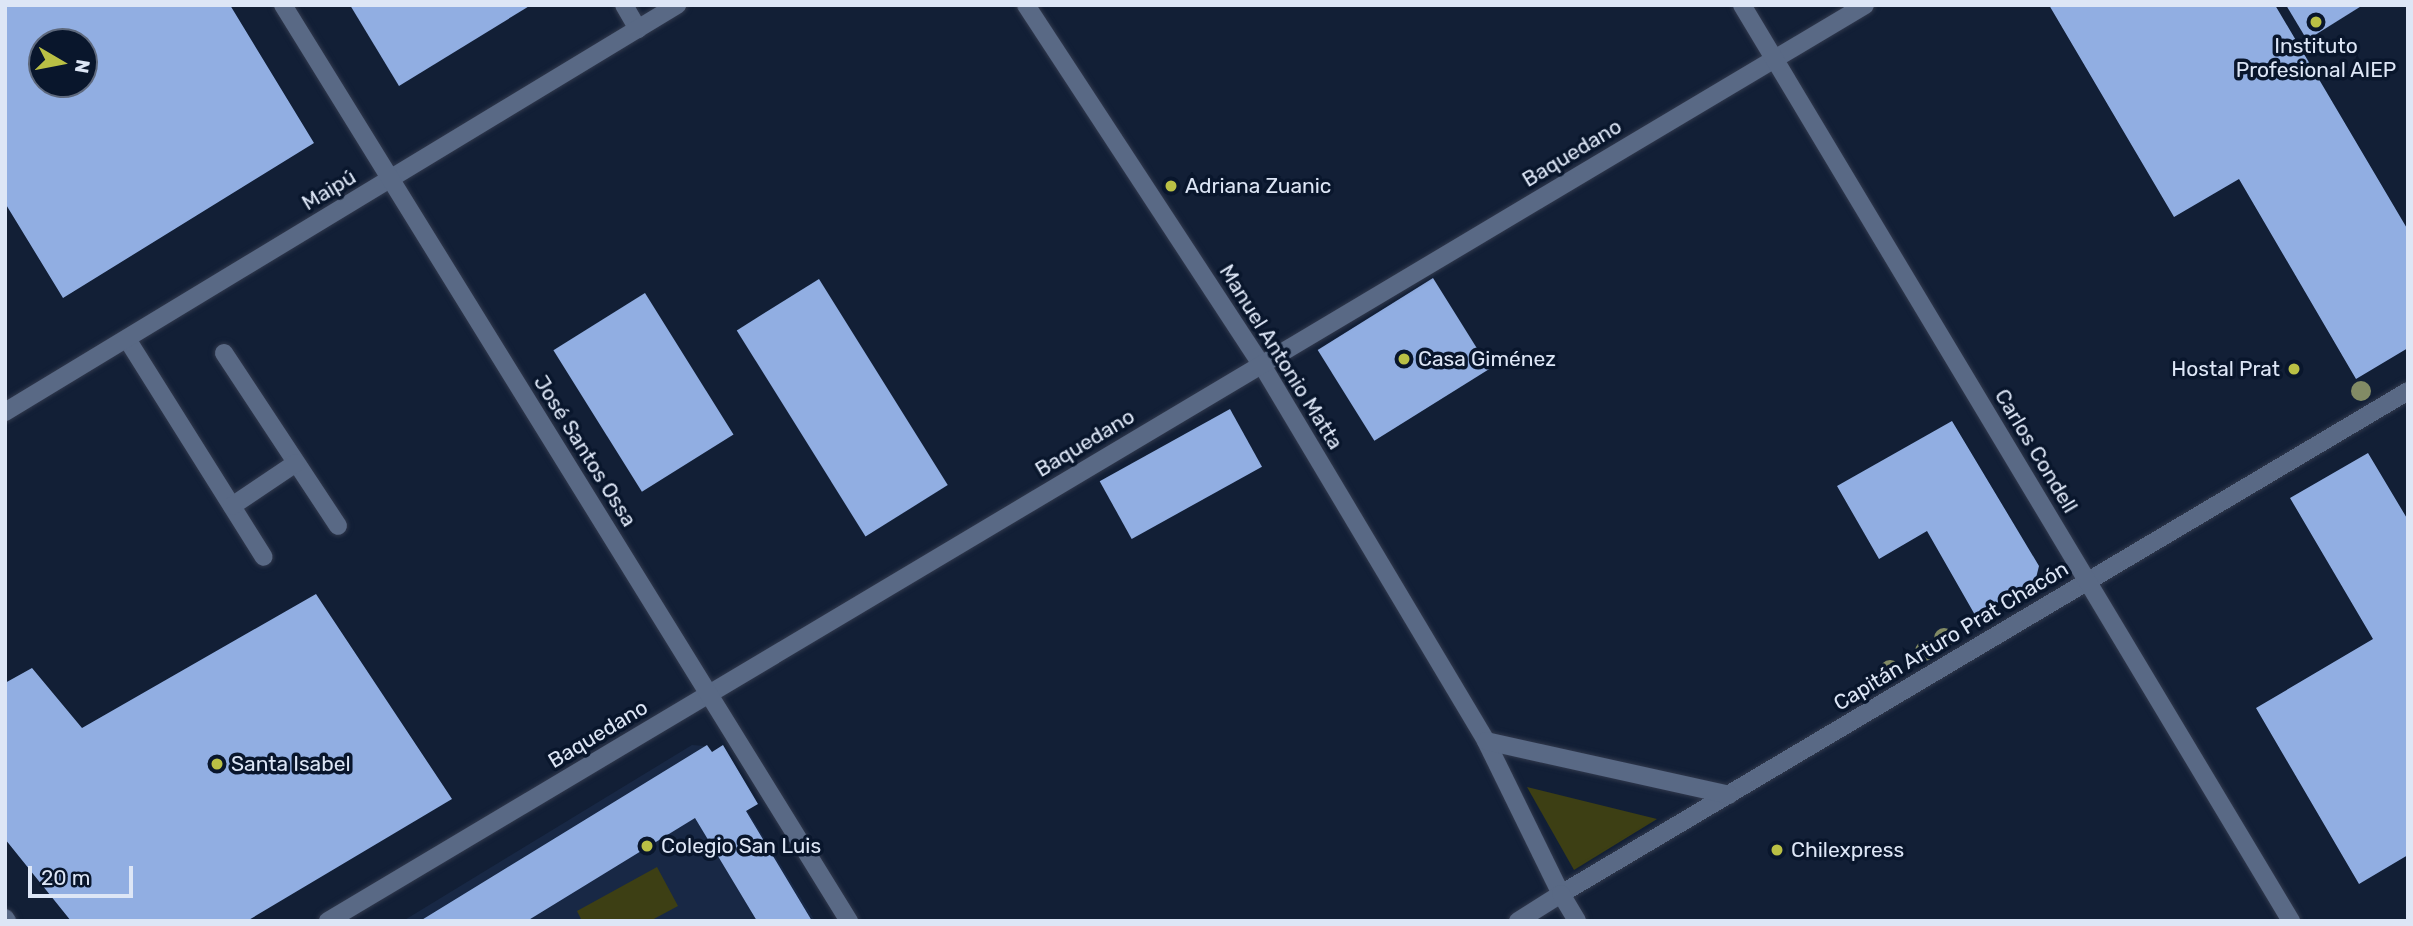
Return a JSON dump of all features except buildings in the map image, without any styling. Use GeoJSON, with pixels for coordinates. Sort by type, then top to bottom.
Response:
{"type":"FeatureCollection","features":[{"type":"Feature","properties":{"kind":"street","name":"José Santos Ossa"},"geometry":{"type":"LineString","coordinates":[[283,5],[849,921]]}},
{"type":"Feature","properties":{"kind":"street"},"geometry":{"type":"LineString","coordinates":[[624,5],[638,29]]}},
{"type":"Feature","properties":{"kind":"street","name":"Maipú"},"geometry":{"type":"LineString","coordinates":[[5,412],[677,5]]}},
{"type":"Feature","properties":{"kind":"street","name":"Manuel Antonio Matta"},"geometry":{"type":"LineString","coordinates":[[1026,5],[1262,365],[1486,741],[1577,921]]}},
{"type":"Feature","properties":{"kind":"street","name":"Carlos Condell"},"geometry":{"type":"LineString","coordinates":[[1742,5],[2291,921]]}},
{"type":"Feature","properties":{"kind":"street","name":"Baquedano"},"geometry":{"type":"LineString","coordinates":[[328,921],[1866,5]]}},
{"type":"Feature","properties":{"kind":"street"},"geometry":{"type":"LineString","coordinates":[[127,339],[264,557]]}},
{"type":"Feature","properties":{"kind":"street"},"geometry":{"type":"LineString","coordinates":[[224,353],[338,526]]}},
{"type":"Feature","properties":{"kind":"street","name":"Capitán Arturo Prat Chacón"},"geometry":{"type":"LineString","coordinates":[[1518,921],[2408,391]]}},
{"type":"Feature","properties":{"kind":"street"},"geometry":{"type":"LineString","coordinates":[[232,506],[296,463]]}},
{"type":"Feature","properties":{"kind":"street"},"geometry":{"type":"LineString","coordinates":[[1486,741],[1729,795]]}},
{"type":"Feature","properties":{"kind":"shaded area","name":"Colegio San Luis"},"geometry":{"type":"Polygon","coordinates":[[[692,745],[704,746],[712,753],[815,921],[403,921],[692,745]]]}},
{"type":"Feature","properties":{"kind":"shaded area"},"geometry":{"type":"Polygon","coordinates":[[[1527,787],[1657,819],[1574,870],[1527,787]]]}},
{"type":"Feature","properties":{"kind":"shaded area"},"geometry":{"type":"Polygon","coordinates":[[[657,867],[678,906],[650,921],[582,921],[577,911],[657,867]]]}},
{"type":"Feature","properties":{"kind":"place","name":"Instituto Profesional AIEP"},"geometry":{"type":"Point","coordinates":[2316,22]}},
{"type":"Feature","properties":{"kind":"place","name":"Adriana Zuanic"},"geometry":{"type":"Point","coordinates":[1171,186]}},
{"type":"Feature","properties":{"kind":"place","name":"Casa Giménez"},"geometry":{"type":"Point","coordinates":[1404,359]}},
{"type":"Feature","properties":{"kind":"place","name":"Hostal Prat"},"geometry":{"type":"Point","coordinates":[2294,369]}},
{"type":"Feature","properties":{"kind":"place","name":"Santa Isabel"},"geometry":{"type":"Point","coordinates":[217,764]}},
{"type":"Feature","properties":{"kind":"place","name":"Colegio San Luis"},"geometry":{"type":"Point","coordinates":[647,846]}},
{"type":"Feature","properties":{"kind":"place","name":"Chilexpress"},"geometry":{"type":"Point","coordinates":[1777,850]}}]}
